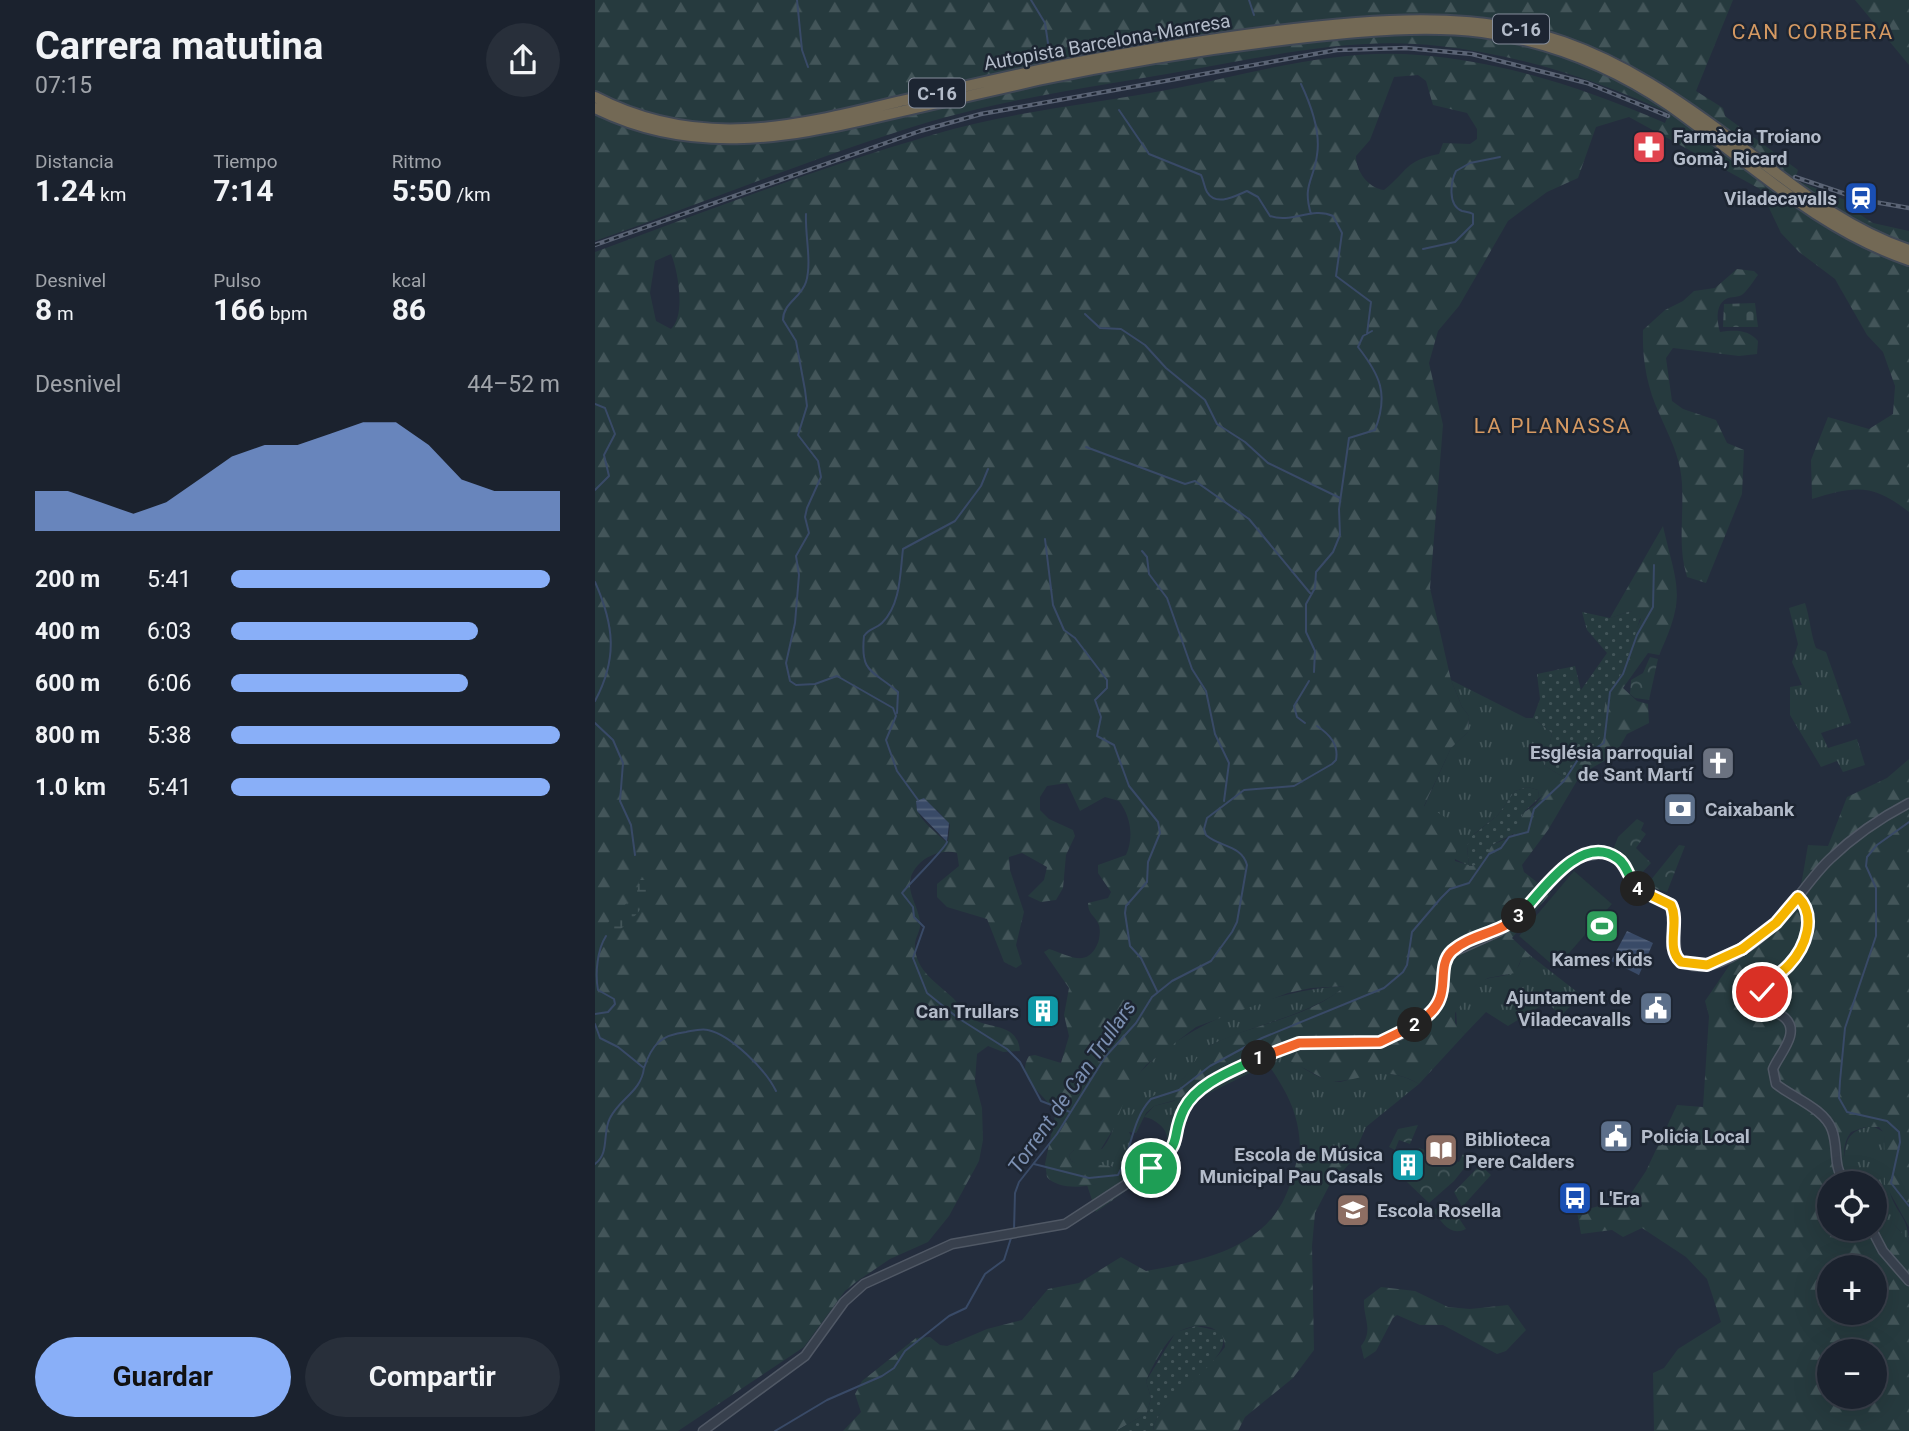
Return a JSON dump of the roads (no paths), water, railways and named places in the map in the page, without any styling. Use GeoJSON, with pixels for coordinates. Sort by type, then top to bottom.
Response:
{"type":"FeatureCollection","features":[{"type":"Feature","properties":{"kind":"highway","name":"Autopista Barcelona-Manresa"},"geometry":{"type":"LineString","coordinates":[[595,97],[664,124],[705,130],[747,130],[795,125],[1226,37],[1356,23],[1451,20],[1522,29],[1589,50],[1640,75],[1822,206],[1880,238],[1909,248]]}},
{"type":"Feature","properties":{"kind":"highway","name":"Autopista Barcelona-Manresa"},"geometry":{"type":"LineString","coordinates":[[595,108],[629,123],[670,135],[713,140],[756,139],[838,126],[1074,68],[1225,47],[1363,32],[1454,30],[1520,39],[1569,53],[1622,76],[1669,106],[1831,224],[1867,244],[1909,260]]}},
{"type":"Feature","properties":{"kind":"street"},"geometry":{"type":"LineString","coordinates":[[702,1431],[805,1356],[844,1301],[864,1284],[943,1247],[983,1237],[1041,1230],[1075,1220],[1162,1160],[1177,1140],[1184,1108],[1195,1095],[1215,1080],[1283,1047],[1309,1043],[1380,1042],[1394,1038],[1417,1024],[1440,999],[1445,963],[1451,953],[1500,931],[1541,892],[1562,867],[1580,857],[1605,853],[1622,861],[1637,888],[1671,905],[1675,921],[1674,953],[1681,962],[1688,965],[1707,965],[1738,952],[1776,923],[1846,845],[1909,803]]}},
{"type":"Feature","properties":{"kind":"street"},"geometry":{"type":"LineString","coordinates":[[1798,897],[1808,914],[1804,940],[1793,960],[1763,988],[1761,1002],[1784,1018],[1790,1031],[1789,1040],[1773,1069],[1776,1084],[1829,1123],[1838,1171]]}},
{"type":"Feature","properties":{"kind":"street"},"geometry":{"type":"LineString","coordinates":[[1877,1241],[1882,1251],[1909,1281]]}},
{"type":"Feature","properties":{"kind":"water"},"geometry":{"type":"Polygon","coordinates":[[[924,798],[949,823],[947,842],[917,811],[916,801],[924,798]]]}},
{"type":"Feature","properties":{"kind":"water"},"geometry":{"type":"Polygon","coordinates":[[[1627,931],[1653,943],[1639,975],[1611,961],[1627,931]]]}},
{"type":"Feature","properties":{"kind":"waterway"},"geometry":{"type":"LineString","coordinates":[[797,0],[802,50],[808,67]]}},
{"type":"Feature","properties":{"kind":"waterway"},"geometry":{"type":"LineString","coordinates":[[1031,0],[1045,23],[1049,50]]}},
{"type":"Feature","properties":{"kind":"waterway"},"geometry":{"type":"LineString","coordinates":[[1249,0],[1254,15]]}},
{"type":"Feature","properties":{"kind":"waterway"},"geometry":{"type":"LineString","coordinates":[[1301,84],[1312,109],[1318,137],[1316,164],[1308,189],[1311,214]]}},
{"type":"Feature","properties":{"kind":"waterway"},"geometry":{"type":"LineString","coordinates":[[1119,110],[1149,154],[1201,175],[1207,192],[1215,199],[1226,199],[1247,191],[1258,197],[1270,216],[1286,218],[1317,213],[1333,216],[1342,233],[1336,276],[1371,302],[1367,334]]}},
{"type":"Feature","properties":{"kind":"waterway"},"geometry":{"type":"LineString","coordinates":[[1423,249],[1455,242],[1473,224],[1473,214],[1457,208],[1452,198],[1456,171],[1470,163],[1500,157]]}},
{"type":"Feature","properties":{"kind":"waterway"},"geometry":{"type":"LineString","coordinates":[[806,214],[806,282],[786,309],[783,320],[796,341],[805,390],[807,406],[798,435],[818,461],[821,477],[805,517],[809,533],[796,556],[799,575],[795,623],[786,663],[790,681],[796,685],[815,684],[837,676],[893,708],[896,716],[886,740],[897,771],[918,800]]}},
{"type":"Feature","properties":{"kind":"waterway"},"geometry":{"type":"LineString","coordinates":[[1085,314],[1100,328],[1121,329],[1145,345],[1166,368],[1205,400],[1217,424],[1245,442],[1268,463],[1340,498]]}},
{"type":"Feature","properties":{"kind":"waterway"},"geometry":{"type":"LineString","coordinates":[[1314,672],[1315,651],[1306,632],[1306,604],[1315,588],[1316,572],[1333,552],[1340,535],[1339,509],[1349,438],[1375,430],[1381,406],[1382,395],[1377,376],[1358,347],[1363,336],[1372,331]]}},
{"type":"Feature","properties":{"kind":"waterway"},"geometry":{"type":"LineString","coordinates":[[595,404],[605,408],[615,434],[604,455],[609,476],[595,490]]}},
{"type":"Feature","properties":{"kind":"waterway"},"geometry":{"type":"LineString","coordinates":[[1086,447],[1185,484],[1195,481],[1249,519],[1310,593]]}},
{"type":"Feature","properties":{"kind":"waterway"},"geometry":{"type":"LineString","coordinates":[[897,713],[898,692],[866,665],[864,636],[882,623],[893,607],[899,588],[903,549],[955,521],[981,486],[988,469]]}},
{"type":"Feature","properties":{"kind":"waterway"},"geometry":{"type":"LineString","coordinates":[[1045,539],[1053,605],[1064,630],[1075,638],[1107,680],[1107,688],[1095,700],[1101,717],[1097,736],[1114,745],[1129,786],[1158,822],[1160,833],[1148,862],[1147,882],[1126,906],[1125,913],[1130,946],[1141,958],[1157,991]]}},
{"type":"Feature","properties":{"kind":"waterway"},"geometry":{"type":"LineString","coordinates":[[1142,551],[1147,557],[1149,574],[1167,598],[1192,669],[1206,691],[1215,734],[1229,763],[1224,801]]}},
{"type":"Feature","properties":{"kind":"waterway"},"geometry":{"type":"LineString","coordinates":[[1034,1164],[1089,1178],[1118,1175],[1139,1116],[1151,1099],[1179,1090],[1210,1066],[1262,1038],[1384,988],[1403,972],[1407,965],[1412,932],[1441,898],[1450,889],[1469,883],[1489,854],[1501,848],[1509,837],[1528,832],[1534,809],[1564,781],[1579,758],[1604,743],[1610,692],[1623,674],[1637,635],[1653,607],[1654,565]]}},
{"type":"Feature","properties":{"kind":"waterway"},"geometry":{"type":"LineString","coordinates":[[595,582],[606,613],[611,642],[607,670],[595,701]]}},
{"type":"Feature","properties":{"kind":"waterway"},"geometry":{"type":"LineString","coordinates":[[1305,723],[1297,717],[1294,706],[1309,681]]}},
{"type":"Feature","properties":{"kind":"waterway"},"geometry":{"type":"LineString","coordinates":[[595,723],[613,740],[623,763],[620,801],[631,825],[635,855]]}},
{"type":"Feature","properties":{"kind":"waterway"},"geometry":{"type":"LineString","coordinates":[[1014,1230],[1015,1193],[1019,1182],[1057,1134],[1105,1057],[1136,1023],[1152,997],[1172,981],[1211,961],[1237,922],[1247,865],[1235,850],[1206,835],[1204,829],[1207,818],[1244,790],[1294,786],[1332,764],[1337,754],[1334,744],[1317,726]]}},
{"type":"Feature","properties":{"kind":"waterway"},"geometry":{"type":"LineString","coordinates":[[1909,822],[1877,845],[1867,857],[1866,866],[1876,888],[1876,936],[1845,1028],[1839,1098],[1847,1112],[1887,1121],[1899,1132],[1900,1142],[1891,1183],[1909,1206]]}},
{"type":"Feature","properties":{"kind":"waterway"},"geometry":{"type":"LineString","coordinates":[[947,842],[902,893],[913,907],[914,917],[924,927],[913,958],[927,993],[958,1018],[1007,1049],[1020,1062],[1041,1101],[1070,1112]]}},
{"type":"Feature","properties":{"kind":"waterway"},"geometry":{"type":"LineString","coordinates":[[595,1014],[608,1012],[615,1004],[614,999],[598,990],[597,984],[599,955],[606,936]]}},
{"type":"Feature","properties":{"kind":"waterway"},"geometry":{"type":"LineString","coordinates":[[595,1024],[600,1038],[618,1047],[644,1068],[635,1089],[610,1118],[603,1154],[595,1164]]}},
{"type":"Feature","properties":{"kind":"waterway"},"geometry":{"type":"LineString","coordinates":[[644,1068],[650,1053],[664,1038],[705,1029],[717,1033],[747,1054],[776,1091]]}},
{"type":"Feature","properties":{"kind":"waterway","name":"Torrent de Can Trullars"},"geometry":{"type":"LineString","coordinates":[[775,1431],[827,1400],[894,1368],[905,1351],[949,1316],[966,1308],[985,1274],[1004,1260],[1011,1238]]}},
{"type":"Feature","properties":{"kind":"railway"},"geometry":{"type":"LineString","coordinates":[[595,245],[920,131],[981,114],[1337,50],[1406,48],[1472,54],[1587,83],[1668,116]]}},
{"type":"Feature","properties":{"kind":"railway"},"geometry":{"type":"LineString","coordinates":[[1795,177],[1863,200],[1909,208]]}},
{"type":"Feature","properties":{"kind":"place","name":"Farmàcia Troiano Gomà, Ricard"},"geometry":{"type":"Point","coordinates":[1649,147]}},
{"type":"Feature","properties":{"kind":"place","name":"Viladecavalls"},"geometry":{"type":"Point","coordinates":[1861,198]}},
{"type":"Feature","properties":{"kind":"place","name":"Església parroquial de Sant Martí"},"geometry":{"type":"Point","coordinates":[1718,763]}},
{"type":"Feature","properties":{"kind":"place","name":"Caixabank"},"geometry":{"type":"Point","coordinates":[1680,809]}},
{"type":"Feature","properties":{"kind":"place","name":"Kames Kids"},"geometry":{"type":"Point","coordinates":[1602,926]}},
{"type":"Feature","properties":{"kind":"place","name":"Ajuntament de Viladecavalls"},"geometry":{"type":"Point","coordinates":[1656,1008]}},
{"type":"Feature","properties":{"kind":"place","name":"Can Trullars"},"geometry":{"type":"Point","coordinates":[1043,1011]}},
{"type":"Feature","properties":{"kind":"place","name":"Policia Local"},"geometry":{"type":"Point","coordinates":[1616,1136]}},
{"type":"Feature","properties":{"kind":"place","name":"Biblioteca Pere Calders"},"geometry":{"type":"Point","coordinates":[1441,1150]}},
{"type":"Feature","properties":{"kind":"place","name":"Escola de Música Municipal Pau Casals"},"geometry":{"type":"Point","coordinates":[1408,1165]}},
{"type":"Feature","properties":{"kind":"place","name":"L'Era"},"geometry":{"type":"Point","coordinates":[1575,1198]}},
{"type":"Feature","properties":{"kind":"place","name":"Escola Rosella"},"geometry":{"type":"Point","coordinates":[1353,1210]}},
{"type":"Feature","properties":{"kind":"district","name":"CAN CORBERA"},"geometry":{"type":"Point","coordinates":[1813,32]}},
{"type":"Feature","properties":{"kind":"district","name":"LA PLANASSA"},"geometry":{"type":"Point","coordinates":[1553,426]}}]}
